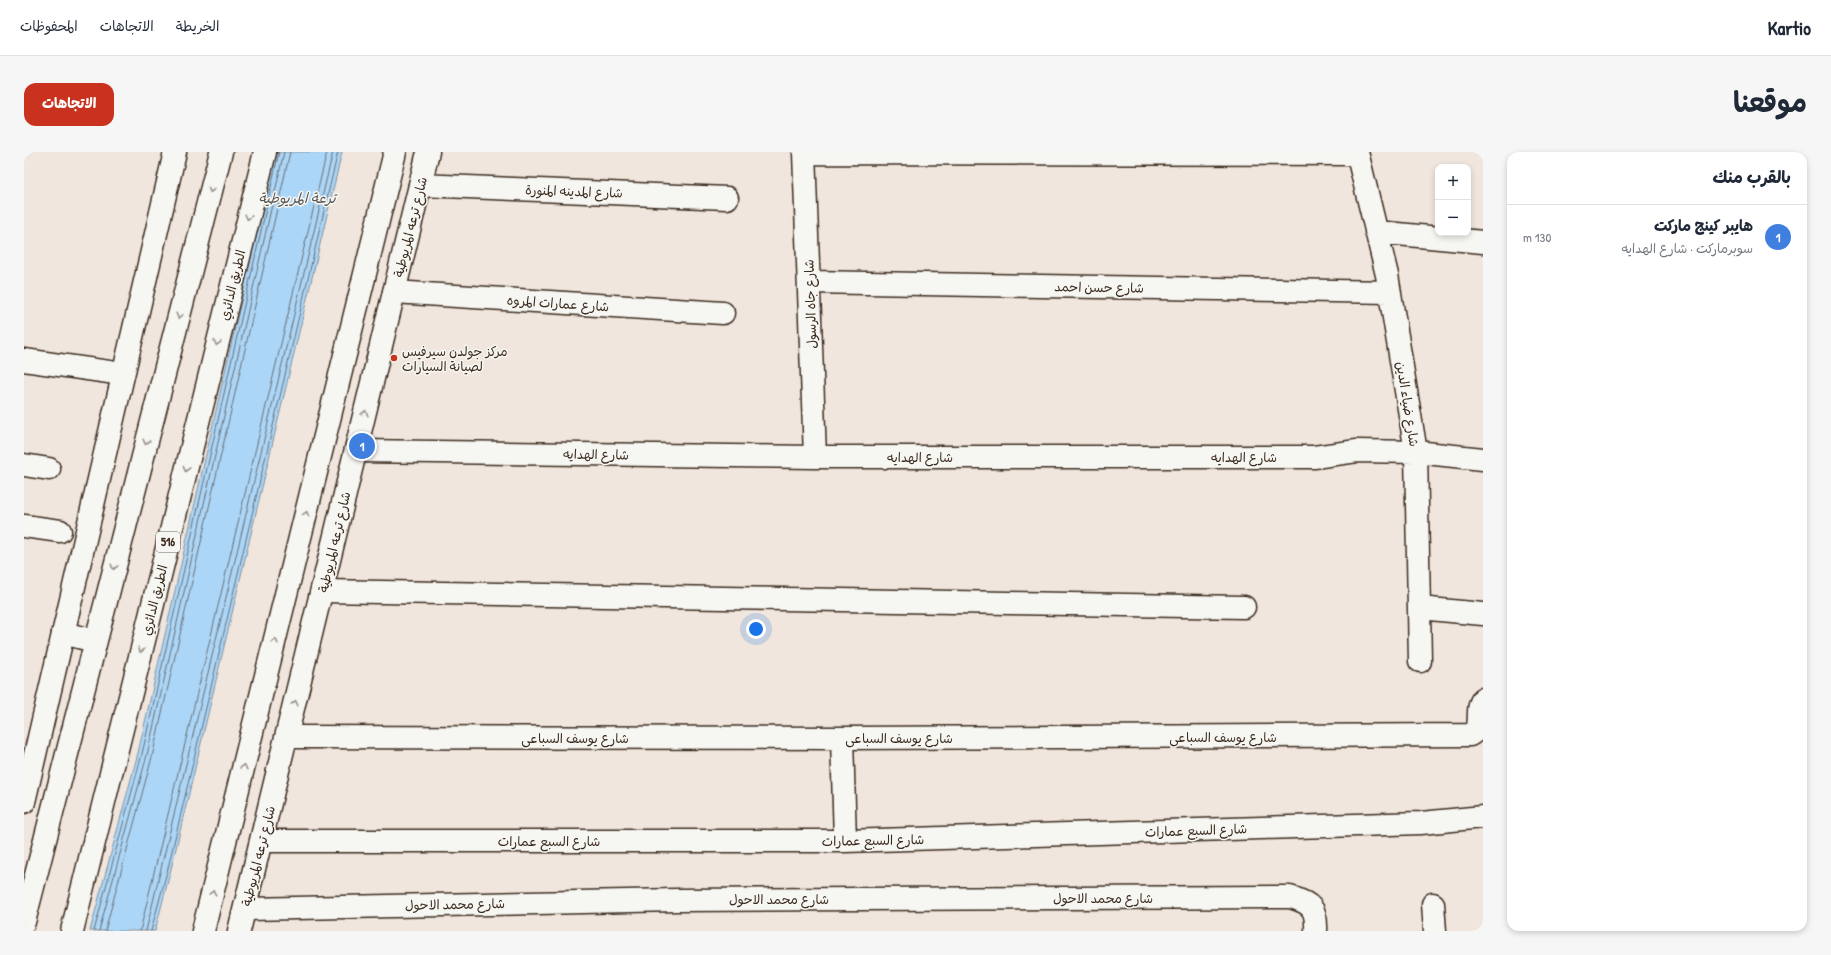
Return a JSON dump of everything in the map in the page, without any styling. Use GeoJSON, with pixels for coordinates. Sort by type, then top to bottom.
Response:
{"type":"FeatureCollection","features":[{"type":"Feature","properties":{"kind":"main road"},"geometry":{"type":"LineString","coordinates":[[24,802],[175,152]]}},
{"type":"Feature","properties":{"kind":"main road"},"geometry":{"type":"LineString","coordinates":[[24,922],[221,152]]}},
{"type":"Feature","properties":{"kind":"main road","name":"الطريق الدائري"},"geometry":{"type":"LineString","coordinates":[[72,931],[264,152]]}},
{"type":"Feature","properties":{"kind":"main road"},"geometry":{"type":"LineString","coordinates":[[203,931],[395,152]]}},
{"type":"Feature","properties":{"kind":"main road","name":"شارع ترعه المريوطية"},"geometry":{"type":"LineString","coordinates":[[239,931],[428,152]]}},
{"type":"Feature","properties":{"kind":"main road"},"geometry":{"type":"LineString","coordinates":[[804,152],[1357,153]]}},
{"type":"Feature","properties":{"kind":"main road","name":"شارع جاه الرسول"},"geometry":{"type":"LineString","coordinates":[[804,152],[815,457]]}},
{"type":"Feature","properties":{"kind":"main road","name":"شارع ضياء الدين"},"geometry":{"type":"LineString","coordinates":[[1357,153],[1390,292],[1416,452],[1420,662]]}},
{"type":"Feature","properties":{"kind":"main road","name":"شارع المدينه المنورة"},"geometry":{"type":"LineString","coordinates":[[420,185],[727,198]]}},
{"type":"Feature","properties":{"kind":"main road"},"geometry":{"type":"LineString","coordinates":[[1376,232],[1483,242]]}},
{"type":"Feature","properties":{"kind":"main road","name":"شارع حسن احمد"},"geometry":{"type":"LineString","coordinates":[[809,282],[1390,292]]}},
{"type":"Feature","properties":{"kind":"main road","name":"شارع عمارات المروه"},"geometry":{"type":"LineString","coordinates":[[394,292],[723,313]]}},
{"type":"Feature","properties":{"kind":"main road"},"geometry":{"type":"LineString","coordinates":[[24,360],[124,374]]}},
{"type":"Feature","properties":{"kind":"main road","name":"شارع الهدايه"},"geometry":{"type":"LineString","coordinates":[[356,451],[815,457],[1314,457],[1357,451],[1416,452],[1483,459]]}},
{"type":"Feature","properties":{"kind":"main road"},"geometry":{"type":"LineString","coordinates":[[24,465],[49,469]]}},
{"type":"Feature","properties":{"kind":"main road"},"geometry":{"type":"LineString","coordinates":[[24,526],[60,531]]}},
{"type":"Feature","properties":{"kind":"main road"},"geometry":{"type":"LineString","coordinates":[[322,592],[1244,607]]}},
{"type":"Feature","properties":{"kind":"main road"},"geometry":{"type":"LineString","coordinates":[[1419,608],[1483,614]]}},
{"type":"Feature","properties":{"kind":"main road"},"geometry":{"type":"LineString","coordinates":[[64,633],[95,641]]}},
{"type":"Feature","properties":{"kind":"main road","name":"شارع يوسف السباعى"},"geometry":{"type":"LineString","coordinates":[[287,737],[842,738],[1470,735],[1477,730],[1479,725],[1479,707],[1483,699]]}},
{"type":"Feature","properties":{"kind":"main road"},"geometry":{"type":"LineString","coordinates":[[842,738],[845,841]]}},
{"type":"Feature","properties":{"kind":"main road","name":"شارع السبع عمارات"},"geometry":{"type":"LineString","coordinates":[[262,841],[845,841],[1421,823],[1483,817]]}},
{"type":"Feature","properties":{"kind":"main road","name":"شارع محمد الاحول"},"geometry":{"type":"LineString","coordinates":[[245,909],[677,900],[1282,897],[1303,901],[1311,906],[1315,915],[1316,931]]}},
{"type":"Feature","properties":{"kind":"main road"},"geometry":{"type":"LineString","coordinates":[[1433,904],[1435,931]]}},
{"type":"Feature","properties":{"kind":"water","name":"ترعة المريوطية"},"geometry":{"type":"Polygon","coordinates":[[[275,152],[342,152],[155,931],[90,931],[138,753],[275,152]]]}},
{"type":"Feature","properties":{"kind":"place","name":"مركز جولدن سيرفيس لصيانة السيارات"},"geometry":{"type":"Point","coordinates":[394,358]}},
{"type":"Feature","properties":{"kind":"place","name":"هايبر كينج ماركت"},"geometry":{"type":"Point","coordinates":[362,446]}}]}
